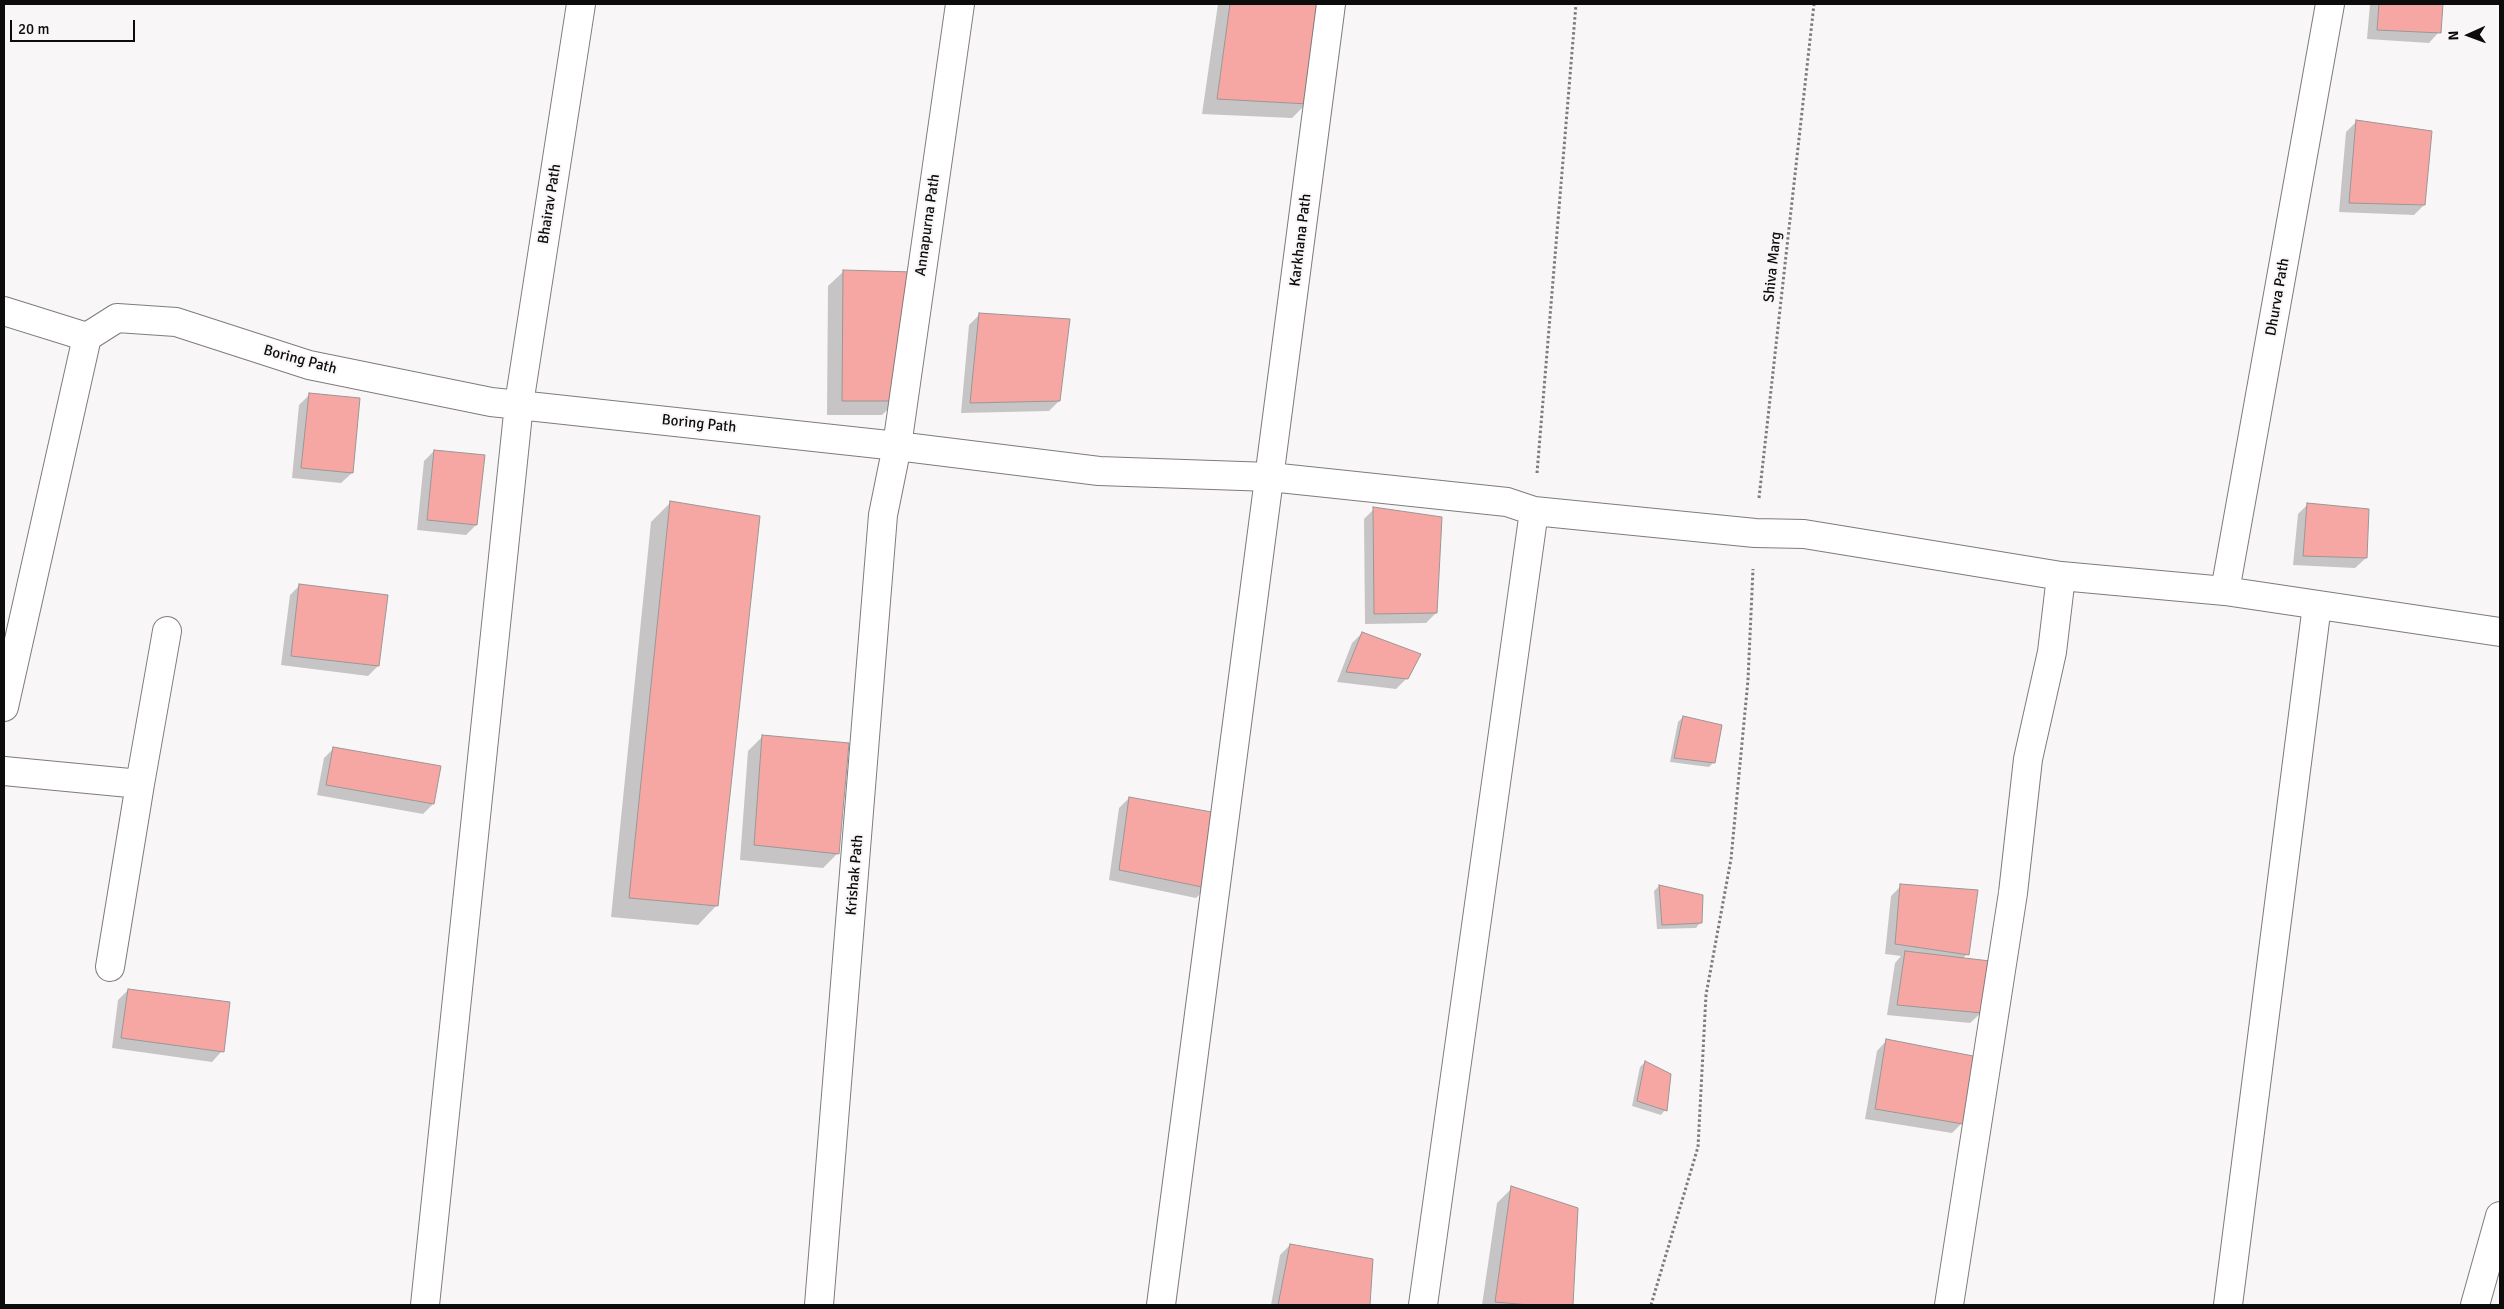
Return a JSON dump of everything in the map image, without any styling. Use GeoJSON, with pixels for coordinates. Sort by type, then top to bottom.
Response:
{"type":"FeatureCollection","features":[{"type":"Feature","properties":{"kind":"street","name":"Bhairav Path"},"geometry":{"type":"LineString","coordinates":[[425,1305],[520,404],[581,4]]}},
{"type":"Feature","properties":{"kind":"street","name":"Annapurna Path"},"geometry":{"type":"LineString","coordinates":[[897,446],[960,4]]}},
{"type":"Feature","properties":{"kind":"street","name":"Karkhana Path"},"geometry":{"type":"LineString","coordinates":[[1161,1305],[1331,4]]}},
{"type":"Feature","properties":{"kind":"street","name":"Dhurva Path"},"geometry":{"type":"LineString","coordinates":[[2225,590],[2330,4]]}},
{"type":"Feature","properties":{"kind":"street"},"geometry":{"type":"LineString","coordinates":[[4,311],[87,337],[4,707]]}},
{"type":"Feature","properties":{"kind":"street","name":"Boring Path"},"geometry":{"type":"LineString","coordinates":[[87,337],[117,318],[176,322],[309,365],[481,400],[897,446],[1099,471],[1270,477],[1507,502],[1534,511],[1755,533],[1804,534],[2061,576],[2225,590],[2500,632]]}},
{"type":"Feature","properties":{"kind":"street","name":"Krishak Path"},"geometry":{"type":"LineString","coordinates":[[820,1305],[883,515],[897,446]]}},
{"type":"Feature","properties":{"kind":"street"},"geometry":{"type":"LineString","coordinates":[[1424,1305],[1534,511]]}},
{"type":"Feature","properties":{"kind":"street"},"geometry":{"type":"LineString","coordinates":[[1949,1305],[2013,893],[2028,759],[2052,652],[2061,576]]}},
{"type":"Feature","properties":{"kind":"street"},"geometry":{"type":"LineString","coordinates":[[2228,1305],[2316,605]]}},
{"type":"Feature","properties":{"kind":"street"},"geometry":{"type":"LineString","coordinates":[[110,966],[167,631]]}},
{"type":"Feature","properties":{"kind":"street"},"geometry":{"type":"LineString","coordinates":[[4,771],[140,784]]}},
{"type":"Feature","properties":{"kind":"street"},"geometry":{"type":"LineString","coordinates":[[2475,1305],[2500,1216]]}},
{"type":"Feature","properties":{"kind":"path"},"geometry":{"type":"LineString","coordinates":[[1534,511],[1576,4]]}},
{"type":"Feature","properties":{"kind":"path","name":"Shiva Marg"},"geometry":{"type":"LineString","coordinates":[[1651,1305],[1698,1147],[1706,995],[1730,859],[1748,680],[1755,533],[1814,4]]}},
{"type":"Feature","properties":{"kind":"building"},"geometry":{"type":"Polygon","coordinates":[[[1230,4],[1319,4],[1308,104],[1217,99],[1230,4]]]}},
{"type":"Feature","properties":{"kind":"building"},"geometry":{"type":"Polygon","coordinates":[[[2379,4],[2443,4],[2441,33],[2377,30],[2379,4]]]}},
{"type":"Feature","properties":{"kind":"building"},"geometry":{"type":"Polygon","coordinates":[[[2356,120],[2432,131],[2425,205],[2349,203],[2356,120]]]}},
{"type":"Feature","properties":{"kind":"building"},"geometry":{"type":"Polygon","coordinates":[[[843,270],[913,272],[899,401],[842,401],[843,270]]]}},
{"type":"Feature","properties":{"kind":"building"},"geometry":{"type":"Polygon","coordinates":[[[979,313],[1070,319],[1060,401],[970,403],[979,313]]]}},
{"type":"Feature","properties":{"kind":"building"},"geometry":{"type":"Polygon","coordinates":[[[309,393],[360,398],[353,473],[301,468],[309,393]]]}},
{"type":"Feature","properties":{"kind":"building"},"geometry":{"type":"Polygon","coordinates":[[[434,450],[485,455],[477,525],[427,520],[434,450]]]}},
{"type":"Feature","properties":{"kind":"building"},"geometry":{"type":"Polygon","coordinates":[[[670,501],[760,516],[718,906],[629,898],[670,501]]]}},
{"type":"Feature","properties":{"kind":"building"},"geometry":{"type":"Polygon","coordinates":[[[2307,503],[2369,509],[2367,558],[2303,556],[2307,503]]]}},
{"type":"Feature","properties":{"kind":"building"},"geometry":{"type":"Polygon","coordinates":[[[1373,507],[1442,517],[1437,613],[1374,614],[1373,507]]]}},
{"type":"Feature","properties":{"kind":"building"},"geometry":{"type":"Polygon","coordinates":[[[299,584],[388,595],[379,666],[291,656],[299,584]]]}},
{"type":"Feature","properties":{"kind":"building"},"geometry":{"type":"Polygon","coordinates":[[[1362,632],[1421,654],[1408,679],[1346,672],[1362,632]]]}},
{"type":"Feature","properties":{"kind":"building"},"geometry":{"type":"Polygon","coordinates":[[[1683,716],[1722,725],[1715,763],[1674,758],[1683,716]]]}},
{"type":"Feature","properties":{"kind":"building"},"geometry":{"type":"Polygon","coordinates":[[[762,735],[849,743],[839,854],[754,845],[762,735]]]}},
{"type":"Feature","properties":{"kind":"building"},"geometry":{"type":"Polygon","coordinates":[[[333,747],[441,766],[434,804],[326,785],[333,747]]]}},
{"type":"Feature","properties":{"kind":"building"},"geometry":{"type":"Polygon","coordinates":[[[1129,797],[1217,813],[1207,888],[1119,870],[1129,797]]]}},
{"type":"Feature","properties":{"kind":"building"},"geometry":{"type":"Polygon","coordinates":[[[1900,884],[1978,890],[1969,955],[1895,944],[1900,884]]]}},
{"type":"Feature","properties":{"kind":"building"},"geometry":{"type":"Polygon","coordinates":[[[1659,885],[1703,895],[1702,923],[1662,925],[1659,885]]]}},
{"type":"Feature","properties":{"kind":"building"},"geometry":{"type":"Polygon","coordinates":[[[1905,951],[1990,961],[1982,1013],[1897,1005],[1905,951]]]}},
{"type":"Feature","properties":{"kind":"building"},"geometry":{"type":"Polygon","coordinates":[[[128,989],[230,1002],[224,1052],[121,1038],[128,989]]]}},
{"type":"Feature","properties":{"kind":"building"},"geometry":{"type":"Polygon","coordinates":[[[1886,1039],[1978,1057],[1963,1124],[1875,1109],[1886,1039]]]}},
{"type":"Feature","properties":{"kind":"building"},"geometry":{"type":"Polygon","coordinates":[[[1645,1061],[1671,1074],[1667,1111],[1637,1101],[1645,1061]]]}},
{"type":"Feature","properties":{"kind":"building"},"geometry":{"type":"Polygon","coordinates":[[[1511,1186],[1578,1208],[1573,1305],[1530,1305],[1495,1302],[1511,1186]]]}},
{"type":"Feature","properties":{"kind":"building"},"geometry":{"type":"Polygon","coordinates":[[[1290,1244],[1373,1259],[1370,1305],[1278,1305],[1290,1244]]]}}]}
